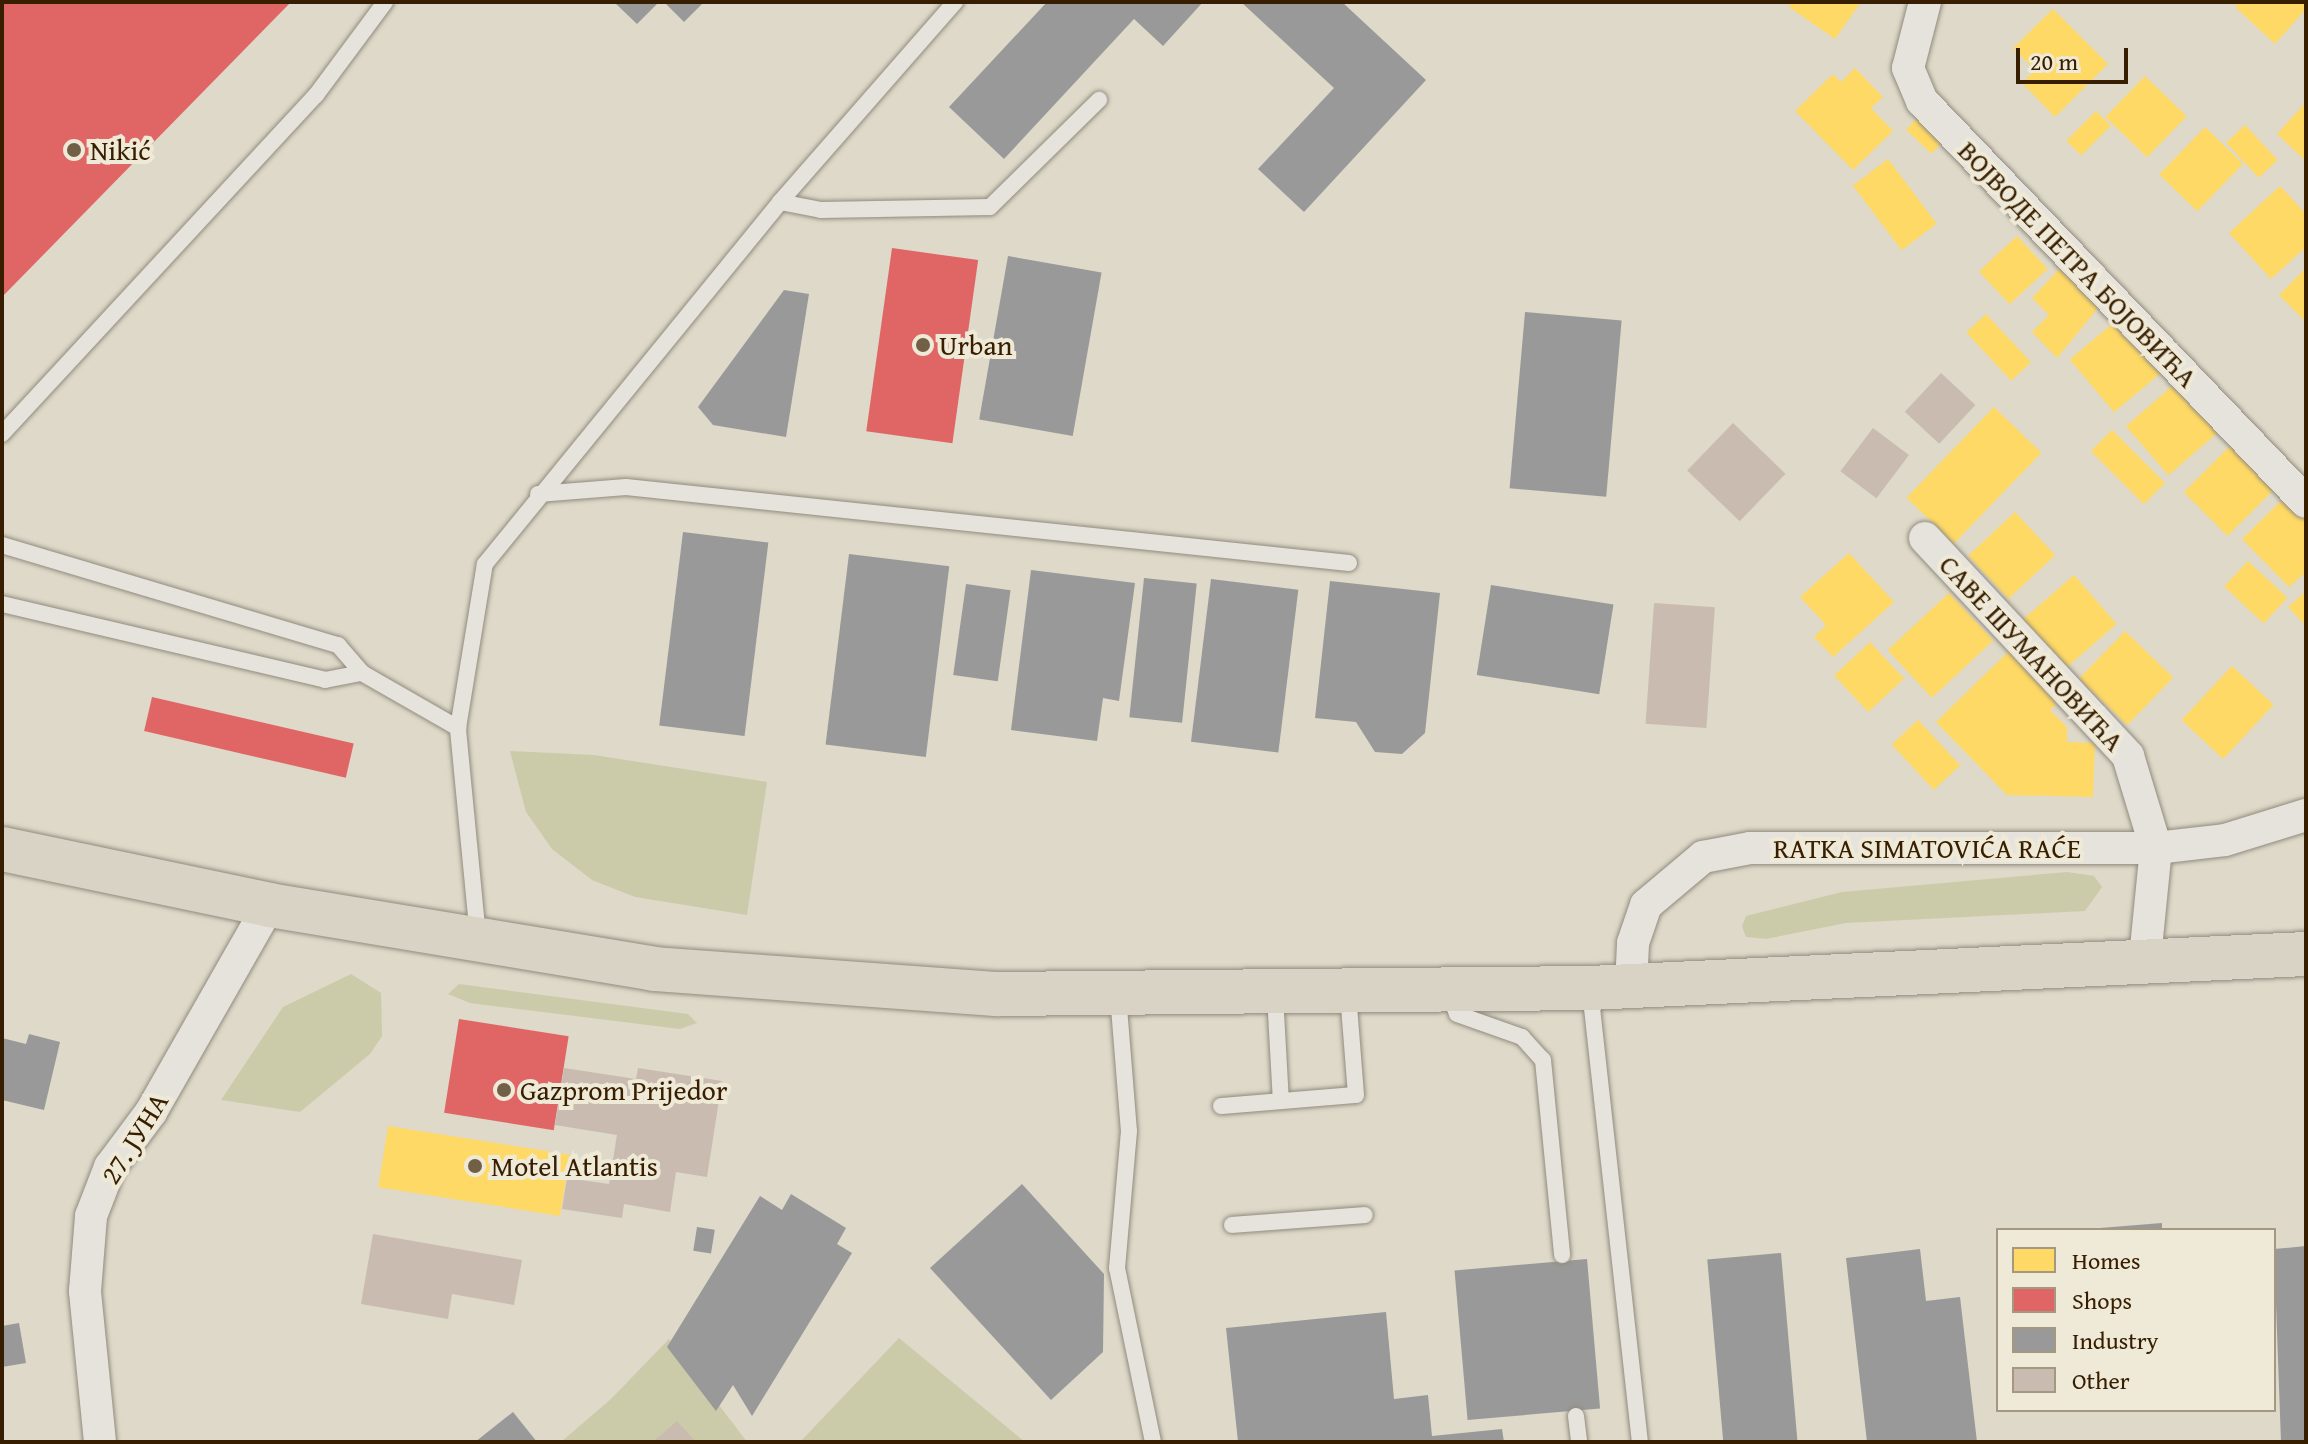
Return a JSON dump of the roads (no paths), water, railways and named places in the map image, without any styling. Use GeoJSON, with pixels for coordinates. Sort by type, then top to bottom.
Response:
{"type":"FeatureCollection","features":[{"type":"Feature","properties":{"kind":"main road"},"geometry":{"type":"LineString","coordinates":[[2,849],[269,905],[479,943],[654,969],[1118,995],[1348,994],[1611,987],[2145,959],[2306,954]]}},
{"type":"Feature","properties":{"kind":"street","name":"ВОЈВОДЕ ПЕТРА БОЈОВИЋА"},"geometry":{"type":"LineString","coordinates":[[1925,2],[1908,68],[1922,101],[2306,502]]}},
{"type":"Feature","properties":{"kind":"street","name":"САВЕ ШУМАНОВИЋА"},"geometry":{"type":"LineString","coordinates":[[1925,538],[2128,756],[2156,848],[2145,959]]}},
{"type":"Feature","properties":{"kind":"street","name":"RATKA SIMATOVIĆA RAĆE"},"geometry":{"type":"LineString","coordinates":[[1611,987],[1633,943],[1646,905],[1703,857],[1750,848],[2156,848],[2225,840],[2306,815]]}},
{"type":"Feature","properties":{"kind":"street","name":"27. ЈУНА"},"geometry":{"type":"LineString","coordinates":[[100,1442],[85,1291],[91,1216],[110,1167],[151,1112],[269,905]]}},
{"type":"Feature","properties":{"kind":"lane"},"geometry":{"type":"LineString","coordinates":[[2,434],[316,95],[385,2]]}},
{"type":"Feature","properties":{"kind":"lane"},"geometry":{"type":"LineString","coordinates":[[479,943],[458,728],[485,564],[538,494],[780,202],[955,2]]}},
{"type":"Feature","properties":{"kind":"lane"},"geometry":{"type":"LineString","coordinates":[[780,202],[821,210],[990,207],[1099,100]]}},
{"type":"Feature","properties":{"kind":"lane"},"geometry":{"type":"LineString","coordinates":[[538,494],[626,487],[1349,563]]}},
{"type":"Feature","properties":{"kind":"lane"},"geometry":{"type":"LineString","coordinates":[[2,545],[323,640],[362,673],[458,728]]}},
{"type":"Feature","properties":{"kind":"lane"},"geometry":{"type":"LineString","coordinates":[[2,604],[325,680],[362,673]]}},
{"type":"Feature","properties":{"kind":"lane"},"geometry":{"type":"LineString","coordinates":[[1611,987],[1640,1442]]}},
{"type":"Feature","properties":{"kind":"lane"},"geometry":{"type":"LineString","coordinates":[[1449,991],[1457,1014],[1522,1037],[1543,1060],[1562,1255]]}},
{"type":"Feature","properties":{"kind":"lane"},"geometry":{"type":"LineString","coordinates":[[1275,993],[1281,1101]]}},
{"type":"Feature","properties":{"kind":"lane"},"geometry":{"type":"LineString","coordinates":[[1221,1106],[1356,1095],[1348,994]]}},
{"type":"Feature","properties":{"kind":"lane"},"geometry":{"type":"LineString","coordinates":[[1118,995],[1129,1145],[1117,1268],[1153,1442]]}},
{"type":"Feature","properties":{"kind":"lane"},"geometry":{"type":"LineString","coordinates":[[1232,1225],[1365,1215]]}},
{"type":"Feature","properties":{"kind":"lane"},"geometry":{"type":"LineString","coordinates":[[1576,1416],[1579,1442]]}},
{"type":"Feature","properties":{"kind":"place","name":"Nikić"},"geometry":{"type":"Point","coordinates":[74,150]}},
{"type":"Feature","properties":{"kind":"place","name":"Urban"},"geometry":{"type":"Point","coordinates":[923,345]}},
{"type":"Feature","properties":{"kind":"place","name":"Gazprom Prijedor"},"geometry":{"type":"Point","coordinates":[504,1090]}},
{"type":"Feature","properties":{"kind":"place","name":"Motel Atlantis"},"geometry":{"type":"Point","coordinates":[475,1166]}}]}
